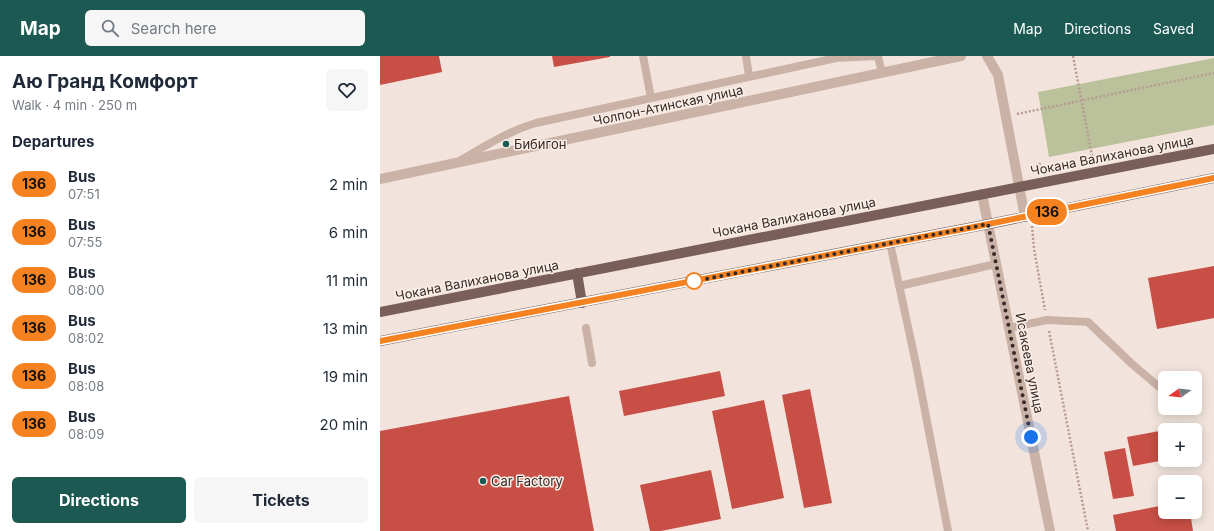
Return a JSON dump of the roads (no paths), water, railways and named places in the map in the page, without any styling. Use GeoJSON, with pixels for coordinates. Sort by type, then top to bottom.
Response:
{"type":"FeatureCollection","features":[{"type":"Feature","properties":{"kind":"main road","name":"Чокана Валиханова улица"},"geometry":{"type":"LineString","coordinates":[[380,312],[1214,149]]}},
{"type":"Feature","properties":{"kind":"main road"},"geometry":{"type":"LineString","coordinates":[[380,341],[988,224],[1214,178]]}},
{"type":"Feature","properties":{"kind":"main road"},"geometry":{"type":"LineString","coordinates":[[577,274],[582,303]]}},
{"type":"Feature","properties":{"kind":"street","name":"Чолпон-Атинская улица"},"geometry":{"type":"LineString","coordinates":[[380,179],[961,56]]}},
{"type":"Feature","properties":{"kind":"street"},"geometry":{"type":"LineString","coordinates":[[987,56],[998,75],[1020,186],[1028,216]]}},
{"type":"Feature","properties":{"kind":"street","name":"Исакеева улица"},"geometry":{"type":"LineString","coordinates":[[982,194],[1050,531]]}},
{"type":"Feature","properties":{"kind":"lane"},"geometry":{"type":"LineString","coordinates":[[643,56],[651,98]]}},
{"type":"Feature","properties":{"kind":"lane"},"geometry":{"type":"LineString","coordinates":[[746,56],[749,76]]}},
{"type":"Feature","properties":{"kind":"lane"},"geometry":{"type":"LineString","coordinates":[[457,162],[520,128],[536,123],[749,76],[836,58],[877,56],[882,73]]}},
{"type":"Feature","properties":{"kind":"lane"},"geometry":{"type":"LineString","coordinates":[[890,243],[916,364],[948,531]]}},
{"type":"Feature","properties":{"kind":"lane"},"geometry":{"type":"LineString","coordinates":[[899,286],[996,264]]}},
{"type":"Feature","properties":{"kind":"lane"},"geometry":{"type":"LineString","coordinates":[[1009,328],[1047,320],[1088,322],[1132,364],[1158,386]]}},
{"type":"Feature","properties":{"kind":"lane"},"geometry":{"type":"LineString","coordinates":[[586,328],[592,363]]}},
{"type":"Feature","properties":{"kind":"place","name":"Бибигон"},"geometry":{"type":"Point","coordinates":[506,144]}},
{"type":"Feature","properties":{"kind":"place","name":"Car Factory"},"geometry":{"type":"Point","coordinates":[483,481]}}]}
